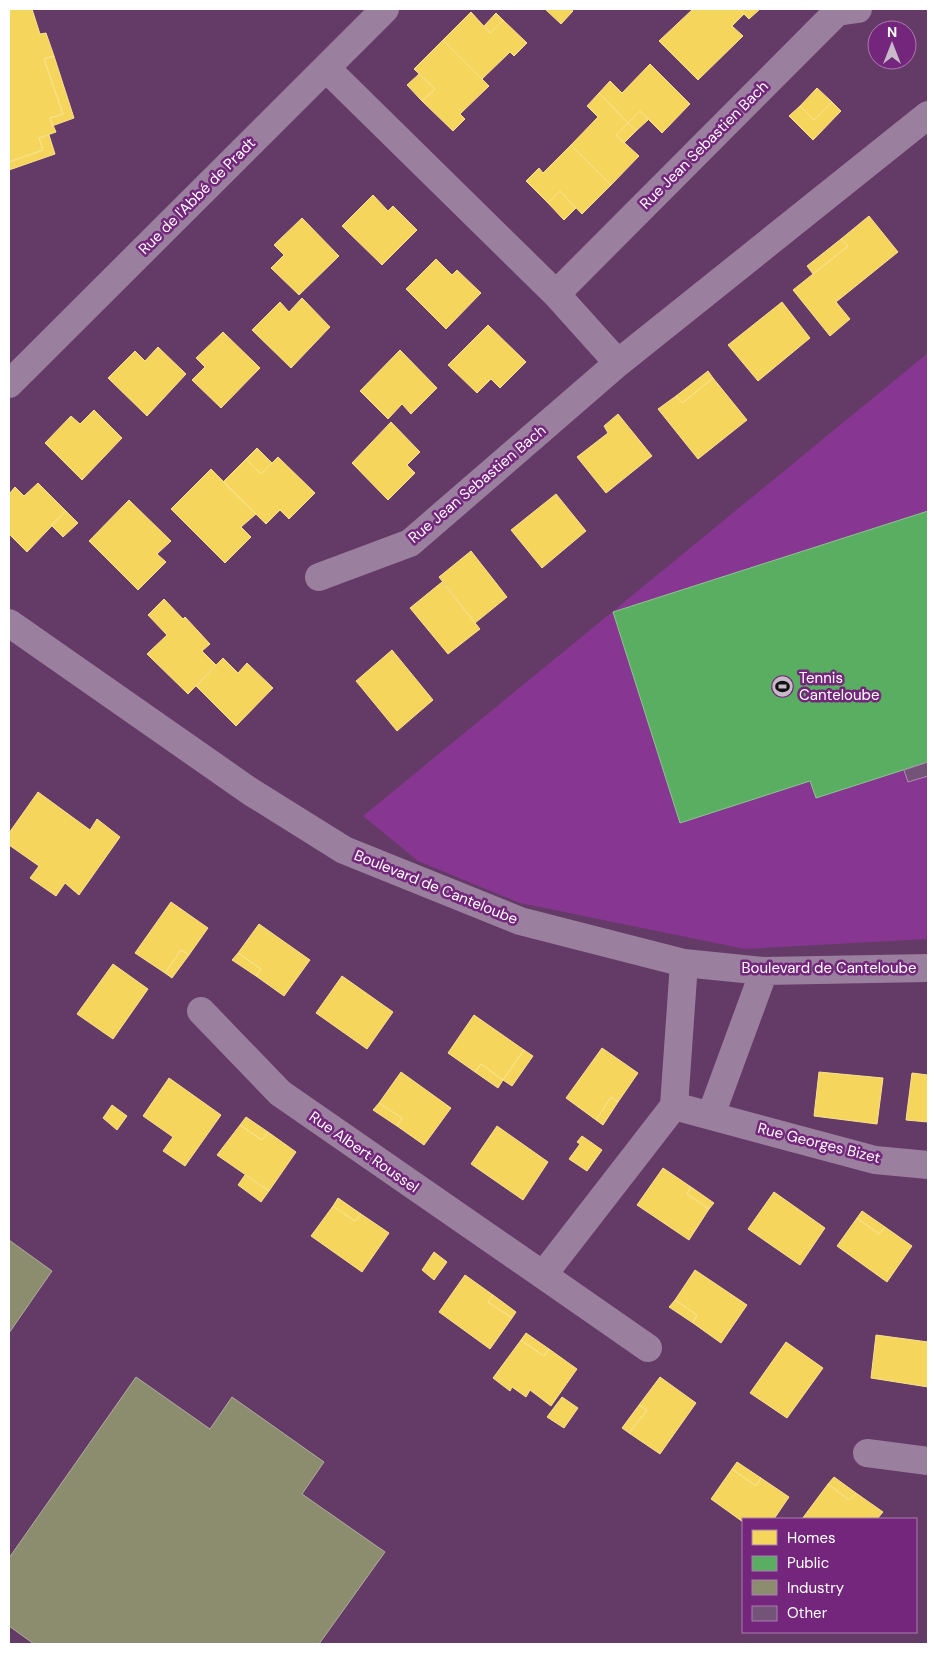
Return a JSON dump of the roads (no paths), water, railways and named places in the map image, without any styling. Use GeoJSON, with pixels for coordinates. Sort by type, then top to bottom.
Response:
{"type":"FeatureCollection","features":[{"type":"Feature","properties":{"kind":"street","name":"Rue de l'Abbé de Pradt"},"geometry":{"type":"LineString","coordinates":[[9,384],[385,9]]}},
{"type":"Feature","properties":{"kind":"street","name":"Rue Jean Sebastien Bach"},"geometry":{"type":"LineString","coordinates":[[556,294],[837,12],[858,9]]}},
{"type":"Feature","properties":{"kind":"street"},"geometry":{"type":"LineString","coordinates":[[326,68],[556,294],[618,363]]}},
{"type":"Feature","properties":{"kind":"street","name":"Rue Jean Sebastien Bach"},"geometry":{"type":"LineString","coordinates":[[319,577],[410,543],[618,363],[928,115]]}},
{"type":"Feature","properties":{"kind":"street","name":"Boulevard de Canteloube"},"geometry":{"type":"LineString","coordinates":[[9,624],[251,792],[344,850],[520,921],[684,963],[764,971],[928,968]]}},
{"type":"Feature","properties":{"kind":"street"},"geometry":{"type":"LineString","coordinates":[[543,1275],[674,1106],[684,963]]}},
{"type":"Feature","properties":{"kind":"street"},"geometry":{"type":"LineString","coordinates":[[674,1106],[711,1115],[764,971]]}},
{"type":"Feature","properties":{"kind":"street","name":"Rue Albert Roussel"},"geometry":{"type":"LineString","coordinates":[[201,1011],[280,1093],[648,1348]]}},
{"type":"Feature","properties":{"kind":"street","name":"Rue Georges Bizet"},"geometry":{"type":"LineString","coordinates":[[711,1115],[875,1160],[928,1165]]}},
{"type":"Feature","properties":{"kind":"street"},"geometry":{"type":"LineString","coordinates":[[867,1453],[928,1461]]}},
{"type":"Feature","properties":{"kind":"place","name":"Tennis Canteloube"},"geometry":{"type":"Point","coordinates":[783,687]}}]}
